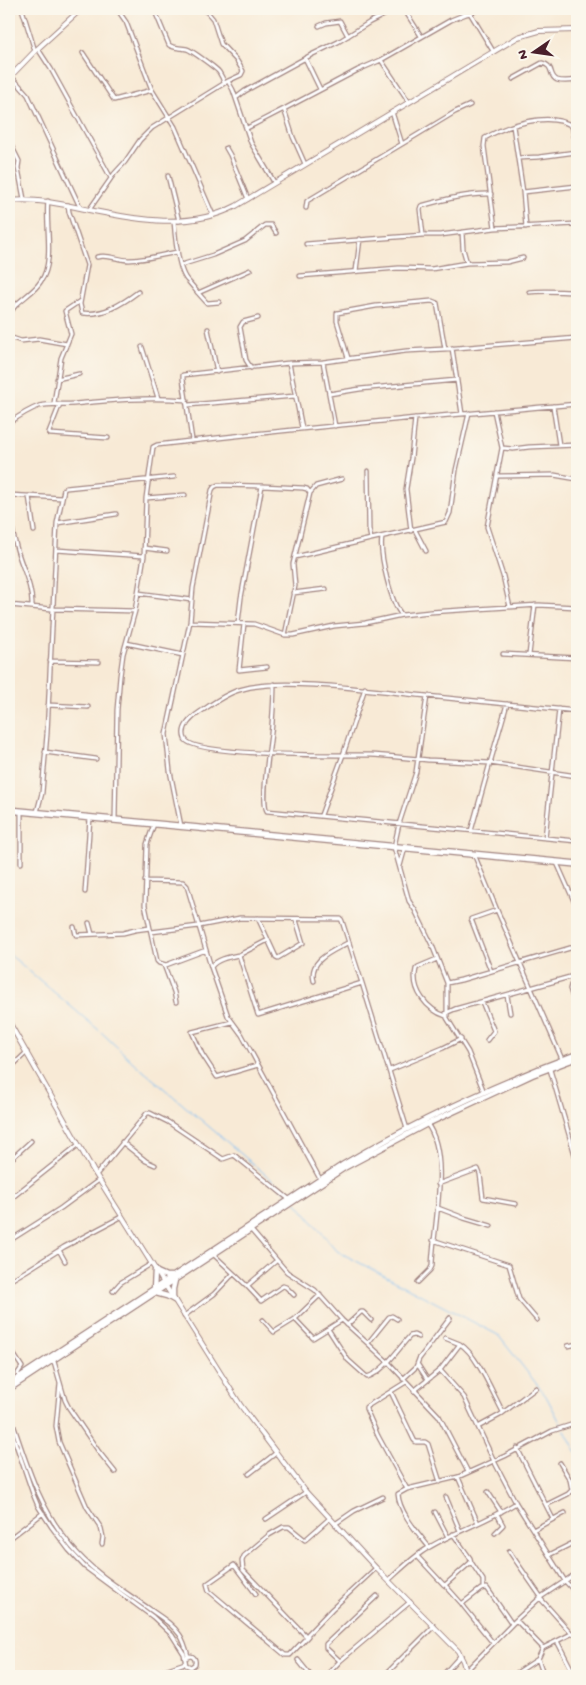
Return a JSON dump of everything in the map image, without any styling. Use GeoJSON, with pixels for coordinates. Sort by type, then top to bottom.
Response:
{"type":"FeatureCollection","features":[{"type":"Feature","properties":{"kind":"highway"},"geometry":{"type":"LineString","coordinates":[[9,810],[577,864]]}},
{"type":"Feature","properties":{"kind":"main road"},"geometry":{"type":"LineString","coordinates":[[155,1291],[156,1272],[175,1278],[214,1255],[344,1168],[426,1124],[577,1054]]}},
{"type":"Feature","properties":{"kind":"main road"},"geometry":{"type":"LineString","coordinates":[[9,1390],[53,1358],[165,1285],[320,1179],[366,1151],[407,1129],[484,1093],[577,1058]]}},
{"type":"Feature","properties":{"kind":"main road"},"geometry":{"type":"LineString","coordinates":[[174,1299],[173,1288],[175,1278]]}},
{"type":"Feature","properties":{"kind":"main road"},"geometry":{"type":"LineString","coordinates":[[155,1291],[174,1299]]}},
{"type":"Feature","properties":{"kind":"main road"},"geometry":{"type":"LineString","coordinates":[[9,1384],[53,1358]]}},
{"type":"Feature","properties":{"kind":"street"},"geometry":{"type":"LineString","coordinates":[[22,9],[36,50],[51,69],[111,178]]}},
{"type":"Feature","properties":{"kind":"street"},"geometry":{"type":"LineString","coordinates":[[80,207],[28,97],[10,77],[36,50],[81,9]]}},
{"type":"Feature","properties":{"kind":"street"},"geometry":{"type":"LineString","coordinates":[[117,9],[126,24],[152,90],[184,146],[214,216]]}},
{"type":"Feature","properties":{"kind":"street"},"geometry":{"type":"LineString","coordinates":[[154,9],[169,45],[192,51],[208,65],[216,69],[226,82],[236,98],[251,143],[274,182]]}},
{"type":"Feature","properties":{"kind":"street"},"geometry":{"type":"LineString","coordinates":[[378,9],[382,15]]}},
{"type":"Feature","properties":{"kind":"street"},"geometry":{"type":"LineString","coordinates":[[236,98],[244,90],[396,9]]}},
{"type":"Feature","properties":{"kind":"street"},"geometry":{"type":"LineString","coordinates":[[404,9],[421,36]]}},
{"type":"Feature","properties":{"kind":"street"},"geometry":{"type":"LineString","coordinates":[[462,9],[468,13],[493,51]]}},
{"type":"Feature","properties":{"kind":"street"},"geometry":{"type":"LineString","coordinates":[[247,129],[320,89],[381,60],[457,16],[480,9]]}},
{"type":"Feature","properties":{"kind":"street"},"geometry":{"type":"LineString","coordinates":[[89,210],[111,178],[147,133],[168,117],[240,75],[243,71],[237,61],[221,44],[213,19],[204,10]]}},
{"type":"Feature","properties":{"kind":"street"},"geometry":{"type":"LineString","coordinates":[[319,26],[340,21],[348,36]]}},
{"type":"Feature","properties":{"kind":"street"},"geometry":{"type":"LineString","coordinates":[[9,202],[24,199],[48,201],[134,218],[174,221],[214,216],[248,199],[518,37],[551,30],[577,30]]}},
{"type":"Feature","properties":{"kind":"street"},"geometry":{"type":"LineString","coordinates":[[83,53],[114,100],[152,90]]}},
{"type":"Feature","properties":{"kind":"street"},"geometry":{"type":"LineString","coordinates":[[305,58],[320,89]]}},
{"type":"Feature","properties":{"kind":"street"},"geometry":{"type":"LineString","coordinates":[[381,60],[409,102]]}},
{"type":"Feature","properties":{"kind":"street"},"geometry":{"type":"LineString","coordinates":[[513,79],[542,63],[548,65],[555,79],[561,81],[577,80]]}},
{"type":"Feature","properties":{"kind":"street"},"geometry":{"type":"LineString","coordinates":[[306,208],[307,201],[455,112],[470,106]]}},
{"type":"Feature","properties":{"kind":"street"},"geometry":{"type":"LineString","coordinates":[[284,109],[293,137],[305,164]]}},
{"type":"Feature","properties":{"kind":"street"},"geometry":{"type":"LineString","coordinates":[[392,112],[402,144]]}},
{"type":"Feature","properties":{"kind":"street"},"geometry":{"type":"LineString","coordinates":[[495,228],[484,140],[488,136],[535,120],[563,122],[572,126],[576,139],[577,163]]}},
{"type":"Feature","properties":{"kind":"street"},"geometry":{"type":"LineString","coordinates":[[513,126],[526,226]]}},
{"type":"Feature","properties":{"kind":"street"},"geometry":{"type":"LineString","coordinates":[[12,147],[19,162],[18,168],[24,199]]}},
{"type":"Feature","properties":{"kind":"street"},"geometry":{"type":"LineString","coordinates":[[226,148],[248,199]]}},
{"type":"Feature","properties":{"kind":"street"},"geometry":{"type":"LineString","coordinates":[[518,158],[576,152]]}},
{"type":"Feature","properties":{"kind":"street"},"geometry":{"type":"LineString","coordinates":[[168,176],[179,221]]}},
{"type":"Feature","properties":{"kind":"street"},"geometry":{"type":"LineString","coordinates":[[523,192],[577,186]]}},
{"type":"Feature","properties":{"kind":"street"},"geometry":{"type":"LineString","coordinates":[[423,235],[421,206],[478,194],[491,194]]}},
{"type":"Feature","properties":{"kind":"street"},"geometry":{"type":"LineString","coordinates":[[9,314],[32,292],[43,278],[48,254],[46,214],[48,201]]}},
{"type":"Feature","properties":{"kind":"street"},"geometry":{"type":"LineString","coordinates":[[68,205],[87,268],[80,301],[81,310],[84,314],[106,311],[128,301],[138,292]]}},
{"type":"Feature","properties":{"kind":"street"},"geometry":{"type":"LineString","coordinates":[[174,221],[177,252],[186,280],[207,303],[219,302]]}},
{"type":"Feature","properties":{"kind":"street"},"geometry":{"type":"LineString","coordinates":[[306,244],[440,235],[495,228],[577,224]]}},
{"type":"Feature","properties":{"kind":"street"},"geometry":{"type":"LineString","coordinates":[[181,265],[198,261],[245,241],[265,225],[271,225],[276,234]]}},
{"type":"Feature","properties":{"kind":"street"},"geometry":{"type":"LineString","coordinates":[[462,232],[463,248],[467,263]]}},
{"type":"Feature","properties":{"kind":"street"},"geometry":{"type":"LineString","coordinates":[[356,271],[360,240]]}},
{"type":"Feature","properties":{"kind":"street"},"geometry":{"type":"LineString","coordinates":[[97,257],[103,256],[129,260],[177,252]]}},
{"type":"Feature","properties":{"kind":"street"},"geometry":{"type":"LineString","coordinates":[[300,276],[398,268],[431,269],[467,263],[507,262],[523,258]]}},
{"type":"Feature","properties":{"kind":"street"},"geometry":{"type":"LineString","coordinates":[[198,292],[250,270]]}},
{"type":"Feature","properties":{"kind":"street"},"geometry":{"type":"LineString","coordinates":[[529,292],[545,290],[577,292]]}},
{"type":"Feature","properties":{"kind":"street"},"geometry":{"type":"LineString","coordinates":[[54,403],[61,358],[71,332],[64,311],[80,301]]}},
{"type":"Feature","properties":{"kind":"street"},"geometry":{"type":"LineString","coordinates":[[348,358],[337,321],[337,313],[376,306],[435,302],[445,348]]}},
{"type":"Feature","properties":{"kind":"street"},"geometry":{"type":"LineString","coordinates":[[9,307],[13,309]]}},
{"type":"Feature","properties":{"kind":"street"},"geometry":{"type":"LineString","coordinates":[[245,369],[246,360],[240,326],[243,322],[258,318]]}},
{"type":"Feature","properties":{"kind":"street"},"geometry":{"type":"LineString","coordinates":[[208,329],[217,372]]}},
{"type":"Feature","properties":{"kind":"street"},"geometry":{"type":"LineString","coordinates":[[9,337],[21,341],[39,339],[67,344]]}},
{"type":"Feature","properties":{"kind":"street"},"geometry":{"type":"LineString","coordinates":[[192,440],[183,376],[289,363],[323,362],[406,351],[577,338]]}},
{"type":"Feature","properties":{"kind":"street"},"geometry":{"type":"LineString","coordinates":[[142,347],[158,398]]}},
{"type":"Feature","properties":{"kind":"street"},"geometry":{"type":"LineString","coordinates":[[452,348],[462,414]]}},
{"type":"Feature","properties":{"kind":"street"},"geometry":{"type":"LineString","coordinates":[[246,360],[251,368]]}},
{"type":"Feature","properties":{"kind":"street"},"geometry":{"type":"LineString","coordinates":[[323,362],[335,426]]}},
{"type":"Feature","properties":{"kind":"street"},"geometry":{"type":"LineString","coordinates":[[289,363],[302,428]]}},
{"type":"Feature","properties":{"kind":"street"},"geometry":{"type":"LineString","coordinates":[[57,379],[78,374]]}},
{"type":"Feature","properties":{"kind":"street"},"geometry":{"type":"LineString","coordinates":[[329,394],[360,389],[457,380]]}},
{"type":"Feature","properties":{"kind":"street"},"geometry":{"type":"LineString","coordinates":[[188,406],[296,396]]}},
{"type":"Feature","properties":{"kind":"street"},"geometry":{"type":"LineString","coordinates":[[9,423],[28,411],[54,403],[130,398],[187,400]]}},
{"type":"Feature","properties":{"kind":"street"},"geometry":{"type":"LineString","coordinates":[[60,404],[51,425],[50,434],[108,438]]}},
{"type":"Feature","properties":{"kind":"street"},"geometry":{"type":"LineString","coordinates":[[116,820],[117,710],[123,654],[135,611],[144,556],[146,498],[153,447],[192,440],[302,428],[577,404]]}},
{"type":"Feature","properties":{"kind":"street"},"geometry":{"type":"LineString","coordinates":[[553,406],[559,445]]}},
{"type":"Feature","properties":{"kind":"street"},"geometry":{"type":"LineString","coordinates":[[494,411],[502,448],[487,527],[503,576],[510,607]]}},
{"type":"Feature","properties":{"kind":"street"},"geometry":{"type":"LineString","coordinates":[[295,558],[300,555],[382,538],[386,535],[439,525],[448,521],[456,470],[469,413]]}},
{"type":"Feature","properties":{"kind":"street"},"geometry":{"type":"LineString","coordinates":[[415,418],[406,489],[413,530],[426,550]]}},
{"type":"Feature","properties":{"kind":"street"},"geometry":{"type":"LineString","coordinates":[[502,448],[577,445]]}},
{"type":"Feature","properties":{"kind":"street"},"geometry":{"type":"LineString","coordinates":[[368,471],[370,539]]}},
{"type":"Feature","properties":{"kind":"street"},"geometry":{"type":"LineString","coordinates":[[498,476],[554,475],[577,479]]}},
{"type":"Feature","properties":{"kind":"street"},"geometry":{"type":"LineString","coordinates":[[37,812],[42,793],[45,752],[57,522],[63,491],[66,488],[174,477]]}},
{"type":"Feature","properties":{"kind":"street"},"geometry":{"type":"LineString","coordinates":[[285,634],[293,593],[293,568],[302,520],[310,493],[316,486],[342,479]]}},
{"type":"Feature","properties":{"kind":"street"},"geometry":{"type":"LineString","coordinates":[[181,826],[170,771],[166,734],[190,622],[192,600],[212,490],[218,485],[262,486],[303,488],[309,490],[310,493]]}},
{"type":"Feature","properties":{"kind":"street"},"geometry":{"type":"LineString","coordinates":[[238,623],[262,486]]}},
{"type":"Feature","properties":{"kind":"street"},"geometry":{"type":"LineString","coordinates":[[32,607],[30,588],[15,541],[9,495],[62,498]]}},
{"type":"Feature","properties":{"kind":"street"},"geometry":{"type":"LineString","coordinates":[[28,496],[34,531]]}},
{"type":"Feature","properties":{"kind":"street"},"geometry":{"type":"LineString","coordinates":[[146,498],[185,496]]}},
{"type":"Feature","properties":{"kind":"street"},"geometry":{"type":"LineString","coordinates":[[57,522],[116,514]]}},
{"type":"Feature","properties":{"kind":"street"},"geometry":{"type":"LineString","coordinates":[[376,538],[380,546],[397,611],[395,617]]}},
{"type":"Feature","properties":{"kind":"street"},"geometry":{"type":"LineString","coordinates":[[380,546],[382,538]]}},
{"type":"Feature","properties":{"kind":"street"},"geometry":{"type":"LineString","coordinates":[[144,548],[167,551]]}},
{"type":"Feature","properties":{"kind":"street"},"geometry":{"type":"LineString","coordinates":[[56,550],[144,556]]}},
{"type":"Feature","properties":{"kind":"street"},"geometry":{"type":"LineString","coordinates":[[296,552],[300,555]]}},
{"type":"Feature","properties":{"kind":"street"},"geometry":{"type":"LineString","coordinates":[[293,593],[326,589]]}},
{"type":"Feature","properties":{"kind":"street"},"geometry":{"type":"LineString","coordinates":[[138,593],[192,600]]}},
{"type":"Feature","properties":{"kind":"street"},"geometry":{"type":"LineString","coordinates":[[9,605],[52,609],[135,611]]}},
{"type":"Feature","properties":{"kind":"street"},"geometry":{"type":"LineString","coordinates":[[530,655],[535,605]]}},
{"type":"Feature","properties":{"kind":"street"},"geometry":{"type":"LineString","coordinates":[[190,622],[258,625],[293,635],[402,615],[535,605],[577,608]]}},
{"type":"Feature","properties":{"kind":"street"},"geometry":{"type":"LineString","coordinates":[[397,611],[402,615]]}},
{"type":"Feature","properties":{"kind":"street"},"geometry":{"type":"LineString","coordinates":[[244,624],[240,670],[267,667]]}},
{"type":"Feature","properties":{"kind":"street"},"geometry":{"type":"LineString","coordinates":[[126,643],[183,655]]}},
{"type":"Feature","properties":{"kind":"street"},"geometry":{"type":"LineString","coordinates":[[503,654],[577,658]]}},
{"type":"Feature","properties":{"kind":"street"},"geometry":{"type":"LineString","coordinates":[[50,661],[99,662]]}},
{"type":"Feature","properties":{"kind":"street"},"geometry":{"type":"LineString","coordinates":[[274,684],[272,726],[268,753],[266,810],[577,841]]}},
{"type":"Feature","properties":{"kind":"street"},"geometry":{"type":"LineString","coordinates":[[577,711],[365,688],[274,684],[240,690],[229,694],[196,714],[187,722],[184,733],[187,742],[203,748],[268,753],[343,754],[490,763],[577,776]]}},
{"type":"Feature","properties":{"kind":"street"},"geometry":{"type":"LineString","coordinates":[[321,816],[365,688]]}},
{"type":"Feature","properties":{"kind":"street"},"geometry":{"type":"LineString","coordinates":[[427,696],[416,772],[399,824],[394,847],[408,901],[419,918],[447,983],[446,1015],[473,1062],[484,1093]]}},
{"type":"Feature","properties":{"kind":"street"},"geometry":{"type":"LineString","coordinates":[[471,831],[507,704]]}},
{"type":"Feature","properties":{"kind":"street"},"geometry":{"type":"LineString","coordinates":[[48,705],[88,707]]}},
{"type":"Feature","properties":{"kind":"street"},"geometry":{"type":"LineString","coordinates":[[545,838],[559,709]]}},
{"type":"Feature","properties":{"kind":"street"},"geometry":{"type":"LineString","coordinates":[[45,752],[96,759]]}},
{"type":"Feature","properties":{"kind":"street"},"geometry":{"type":"LineString","coordinates":[[21,811],[21,863]]}},
{"type":"Feature","properties":{"kind":"street"},"geometry":{"type":"LineString","coordinates":[[85,892],[90,818]]}},
{"type":"Feature","properties":{"kind":"street"},"geometry":{"type":"LineString","coordinates":[[154,824],[146,844],[145,905],[157,961],[164,965],[176,1002]]}},
{"type":"Feature","properties":{"kind":"street"},"geometry":{"type":"LineString","coordinates":[[400,866],[405,848]]}},
{"type":"Feature","properties":{"kind":"street"},"geometry":{"type":"LineString","coordinates":[[474,854],[496,910],[532,988],[562,1060]]}},
{"type":"Feature","properties":{"kind":"street"},"geometry":{"type":"LineString","coordinates":[[556,862],[577,908]]}},
{"type":"Feature","properties":{"kind":"street"},"geometry":{"type":"LineString","coordinates":[[145,881],[184,882],[190,895],[228,1016],[240,1032],[320,1179]]}},
{"type":"Feature","properties":{"kind":"street"},"geometry":{"type":"LineString","coordinates":[[491,971],[472,919],[496,910]]}},
{"type":"Feature","properties":{"kind":"street"},"geometry":{"type":"LineString","coordinates":[[258,918],[277,958],[301,946],[303,942],[296,919]]}},
{"type":"Feature","properties":{"kind":"street"},"geometry":{"type":"LineString","coordinates":[[74,927],[76,935],[124,933],[135,930],[199,926],[226,920],[258,918],[341,920],[390,1070],[407,1129]]}},
{"type":"Feature","properties":{"kind":"street"},"geometry":{"type":"LineString","coordinates":[[89,923],[92,934]]}},
{"type":"Feature","properties":{"kind":"street"},"geometry":{"type":"LineString","coordinates":[[211,965],[268,940]]}},
{"type":"Feature","properties":{"kind":"street"},"geometry":{"type":"LineString","coordinates":[[314,981],[313,974],[316,963],[349,942]]}},
{"type":"Feature","properties":{"kind":"street"},"geometry":{"type":"LineString","coordinates":[[447,983],[577,946]]}},
{"type":"Feature","properties":{"kind":"street"},"geometry":{"type":"LineString","coordinates":[[164,965],[206,950]]}},
{"type":"Feature","properties":{"kind":"street"},"geometry":{"type":"LineString","coordinates":[[238,954],[258,1015],[362,983]]}},
{"type":"Feature","properties":{"kind":"street"},"geometry":{"type":"LineString","coordinates":[[437,959],[418,966],[415,978],[418,992],[423,1000],[436,1013],[446,1015]]}},
{"type":"Feature","properties":{"kind":"street"},"geometry":{"type":"LineString","coordinates":[[446,1015],[451,1010],[577,975]]}},
{"type":"Feature","properties":{"kind":"street"},"geometry":{"type":"LineString","coordinates":[[574,984],[570,988],[577,1010]]}},
{"type":"Feature","properties":{"kind":"street"},"geometry":{"type":"LineString","coordinates":[[508,995],[510,1013]]}},
{"type":"Feature","properties":{"kind":"street"},"geometry":{"type":"LineString","coordinates":[[482,1002],[494,1031],[487,1040]]}},
{"type":"Feature","properties":{"kind":"street"},"geometry":{"type":"LineString","coordinates":[[446,1007],[451,1010]]}},
{"type":"Feature","properties":{"kind":"street"},"geometry":{"type":"LineString","coordinates":[[9,1022],[96,1176],[230,1390],[306,1492],[461,1656],[466,1674]]}},
{"type":"Feature","properties":{"kind":"street"},"geometry":{"type":"LineString","coordinates":[[232,1022],[192,1032],[202,1054],[218,1077],[258,1065]]}},
{"type":"Feature","properties":{"kind":"street"},"geometry":{"type":"LineString","coordinates":[[390,1070],[461,1039]]}},
{"type":"Feature","properties":{"kind":"street"},"geometry":{"type":"LineString","coordinates":[[9,1069],[26,1052]]}},
{"type":"Feature","properties":{"kind":"street"},"geometry":{"type":"LineString","coordinates":[[549,1067],[577,1162]]}},
{"type":"Feature","properties":{"kind":"street"},"geometry":{"type":"LineString","coordinates":[[96,1176],[122,1142],[147,1113],[150,1112],[175,1126],[222,1158],[225,1159],[234,1155],[290,1200]]}},
{"type":"Feature","properties":{"kind":"street"},"geometry":{"type":"LineString","coordinates":[[418,1282],[432,1266],[433,1240],[438,1208],[437,1145],[434,1133],[426,1124]]}},
{"type":"Feature","properties":{"kind":"street"},"geometry":{"type":"LineString","coordinates":[[9,1161],[31,1141]]}},
{"type":"Feature","properties":{"kind":"street"},"geometry":{"type":"LineString","coordinates":[[122,1142],[146,1161],[155,1164]]}},
{"type":"Feature","properties":{"kind":"street"},"geometry":{"type":"LineString","coordinates":[[9,1200],[78,1145]]}},
{"type":"Feature","properties":{"kind":"street"},"geometry":{"type":"LineString","coordinates":[[438,1184],[478,1169],[483,1198],[516,1204]]}},
{"type":"Feature","properties":{"kind":"street"},"geometry":{"type":"LineString","coordinates":[[9,1241],[61,1208],[99,1180]]}},
{"type":"Feature","properties":{"kind":"street"},"geometry":{"type":"LineString","coordinates":[[438,1208],[491,1226]]}},
{"type":"Feature","properties":{"kind":"street"},"geometry":{"type":"LineString","coordinates":[[9,1281],[59,1250],[121,1217]]}},
{"type":"Feature","properties":{"kind":"street"},"geometry":{"type":"LineString","coordinates":[[251,1230],[287,1272],[315,1290],[347,1325],[388,1362],[441,1419],[468,1472]]}},
{"type":"Feature","properties":{"kind":"street"},"geometry":{"type":"LineString","coordinates":[[433,1240],[509,1265],[518,1299],[537,1320]]}},
{"type":"Feature","properties":{"kind":"street"},"geometry":{"type":"LineString","coordinates":[[59,1250],[65,1261]]}},
{"type":"Feature","properties":{"kind":"street"},"geometry":{"type":"LineString","coordinates":[[214,1255],[261,1302],[284,1286],[294,1295]]}},
{"type":"Feature","properties":{"kind":"street"},"geometry":{"type":"LineString","coordinates":[[247,1286],[276,1261]]}},
{"type":"Feature","properties":{"kind":"street"},"geometry":{"type":"LineString","coordinates":[[113,1291],[120,1283],[151,1264]]}},
{"type":"Feature","properties":{"kind":"street"},"geometry":{"type":"LineString","coordinates":[[184,1316],[214,1294],[233,1274]]}},
{"type":"Feature","properties":{"kind":"street"},"geometry":{"type":"LineString","coordinates":[[263,1320],[274,1332],[295,1318],[320,1295]]}},
{"type":"Feature","properties":{"kind":"street"},"geometry":{"type":"LineString","coordinates":[[347,1325],[361,1312],[371,1320]]}},
{"type":"Feature","properties":{"kind":"street"},"geometry":{"type":"LineString","coordinates":[[368,1343],[389,1317],[392,1316],[397,1319]]}},
{"type":"Feature","properties":{"kind":"street"},"geometry":{"type":"LineString","coordinates":[[295,1318],[313,1338],[342,1320]]}},
{"type":"Feature","properties":{"kind":"street"},"geometry":{"type":"LineString","coordinates":[[403,1379],[418,1365],[419,1359],[450,1318]]}},
{"type":"Feature","properties":{"kind":"street"},"geometry":{"type":"LineString","coordinates":[[328,1329],[348,1360],[365,1377],[371,1376],[388,1362],[410,1336],[418,1337]]}},
{"type":"Feature","properties":{"kind":"street"},"geometry":{"type":"LineString","coordinates":[[445,1338],[460,1344],[476,1360],[503,1412]]}},
{"type":"Feature","properties":{"kind":"street"},"geometry":{"type":"LineString","coordinates":[[414,1391],[440,1370],[460,1344]]}},
{"type":"Feature","properties":{"kind":"street"},"geometry":{"type":"LineString","coordinates":[[568,1346],[577,1344]]}},
{"type":"Feature","properties":{"kind":"street"},"geometry":{"type":"LineString","coordinates":[[9,1347],[22,1367],[18,1373],[19,1377]]}},
{"type":"Feature","properties":{"kind":"street"},"geometry":{"type":"LineString","coordinates":[[53,1358],[69,1408],[115,1472]]}},
{"type":"Feature","properties":{"kind":"street"},"geometry":{"type":"LineString","coordinates":[[418,1365],[427,1379]]}},
{"type":"Feature","properties":{"kind":"street"},"geometry":{"type":"LineString","coordinates":[[440,1370],[464,1397],[516,1503],[565,1581],[577,1594]]}},
{"type":"Feature","properties":{"kind":"street"},"geometry":{"type":"LineString","coordinates":[[406,1382],[392,1392],[378,1398],[366,1409],[378,1436],[407,1489]]}},
{"type":"Feature","properties":{"kind":"street"},"geometry":{"type":"LineString","coordinates":[[60,1383],[56,1426],[59,1442],[87,1507],[101,1528],[102,1544]]}},
{"type":"Feature","properties":{"kind":"street"},"geometry":{"type":"LineString","coordinates":[[478,1427],[503,1412],[536,1388]]}},
{"type":"Feature","properties":{"kind":"street"},"geometry":{"type":"LineString","coordinates":[[392,1392],[414,1440],[428,1444],[440,1482]]}},
{"type":"Feature","properties":{"kind":"street"},"geometry":{"type":"LineString","coordinates":[[9,1412],[44,1513],[94,1570],[169,1623],[180,1635],[186,1659]]}},
{"type":"Feature","properties":{"kind":"street"},"geometry":{"type":"LineString","coordinates":[[429,1547],[414,1528],[400,1502],[398,1494],[407,1489],[458,1477],[552,1431],[577,1423]]}},
{"type":"Feature","properties":{"kind":"street"},"geometry":{"type":"LineString","coordinates":[[9,1424],[33,1494],[69,1550],[93,1574],[153,1617],[172,1635],[186,1659]]}},
{"type":"Feature","properties":{"kind":"street"},"geometry":{"type":"LineString","coordinates":[[516,1448],[553,1519]]}},
{"type":"Feature","properties":{"kind":"street"},"geometry":{"type":"LineString","coordinates":[[249,1474],[276,1453]]}},
{"type":"Feature","properties":{"kind":"street"},"geometry":{"type":"LineString","coordinates":[[546,1505],[572,1490],[570,1480],[560,1464]]}},
{"type":"Feature","properties":{"kind":"street"},"geometry":{"type":"LineString","coordinates":[[458,1477],[478,1523]]}},
{"type":"Feature","properties":{"kind":"street"},"geometry":{"type":"LineString","coordinates":[[266,1519],[306,1492]]}},
{"type":"Feature","properties":{"kind":"street"},"geometry":{"type":"LineString","coordinates":[[488,1492],[501,1512]]}},
{"type":"Feature","properties":{"kind":"street"},"geometry":{"type":"LineString","coordinates":[[335,1524],[354,1511],[383,1497]]}},
{"type":"Feature","properties":{"kind":"street"},"geometry":{"type":"LineString","coordinates":[[446,1497],[460,1531]]}},
{"type":"Feature","properties":{"kind":"street"},"geometry":{"type":"LineString","coordinates":[[388,1580],[429,1547],[516,1503]]}},
{"type":"Feature","properties":{"kind":"street"},"geometry":{"type":"LineString","coordinates":[[435,1512],[448,1537]]}},
{"type":"Feature","properties":{"kind":"street"},"geometry":{"type":"LineString","coordinates":[[9,1539],[44,1513]]}},
{"type":"Feature","properties":{"kind":"street"},"geometry":{"type":"LineString","coordinates":[[533,1530],[565,1513]]}},
{"type":"Feature","properties":{"kind":"street"},"geometry":{"type":"LineString","coordinates":[[495,1532],[503,1525],[497,1514]]}},
{"type":"Feature","properties":{"kind":"street"},"geometry":{"type":"LineString","coordinates":[[308,1636],[249,1577],[244,1570],[242,1561],[244,1556],[254,1547],[280,1528],[289,1528],[305,1540],[330,1518]]}},
{"type":"Feature","properties":{"kind":"street"},"geometry":{"type":"LineString","coordinates":[[453,1534],[470,1558],[482,1580],[483,1588]]}},
{"type":"Feature","properties":{"kind":"street"},"geometry":{"type":"LineString","coordinates":[[550,1555],[577,1541]]}},
{"type":"Feature","properties":{"kind":"street"},"geometry":{"type":"LineString","coordinates":[[509,1551],[540,1597],[572,1634]]}},
{"type":"Feature","properties":{"kind":"street"},"geometry":{"type":"LineString","coordinates":[[417,1556],[462,1604],[494,1643]]}},
{"type":"Feature","properties":{"kind":"street"},"geometry":{"type":"LineString","coordinates":[[445,1585],[471,1562]]}},
{"type":"Feature","properties":{"kind":"street"},"geometry":{"type":"LineString","coordinates":[[256,1594],[234,1565],[207,1584],[209,1591],[285,1655],[290,1654],[332,1609],[376,1568]]}},
{"type":"Feature","properties":{"kind":"street"},"geometry":{"type":"LineString","coordinates":[[466,1674],[540,1597],[577,1573]]}},
{"type":"Feature","properties":{"kind":"street"},"geometry":{"type":"LineString","coordinates":[[462,1604],[483,1588]]}},
{"type":"Feature","properties":{"kind":"street"},"geometry":{"type":"LineString","coordinates":[[483,1588],[487,1588],[512,1624]]}},
{"type":"Feature","properties":{"kind":"street"},"geometry":{"type":"LineString","coordinates":[[340,1662],[326,1648],[326,1644],[377,1596]]}},
{"type":"Feature","properties":{"kind":"street"},"geometry":{"type":"LineString","coordinates":[[326,1676],[410,1602]]}},
{"type":"Feature","properties":{"kind":"street"},"geometry":{"type":"LineString","coordinates":[[516,1620],[542,1648]]}},
{"type":"Feature","properties":{"kind":"street"},"geometry":{"type":"LineString","coordinates":[[384,1676],[434,1626]]}},
{"type":"Feature","properties":{"kind":"street"},"geometry":{"type":"LineString","coordinates":[[512,1676],[538,1658],[542,1648],[577,1632]]}},
{"type":"Feature","properties":{"kind":"street"},"geometry":{"type":"LineString","coordinates":[[557,1641],[575,1676]]}},
{"type":"Feature","properties":{"kind":"street"},"geometry":{"type":"LineString","coordinates":[[442,1676],[461,1656]]}},
{"type":"Feature","properties":{"kind":"street"},"geometry":{"type":"LineString","coordinates":[[538,1658],[544,1676]]}},
{"type":"Feature","properties":{"kind":"street"},"geometry":{"type":"LineString","coordinates":[[147,1676],[186,1659]]}},
{"type":"Feature","properties":{"kind":"street"},"geometry":{"type":"LineString","coordinates":[[298,1660],[311,1676]]}},
{"type":"Feature","properties":{"kind":"street"},"geometry":{"type":"LineString","coordinates":[[388,1672],[390,1676]]}},
{"type":"Feature","properties":{"kind":"waterway"},"geometry":{"type":"LineString","coordinates":[[9,954],[292,1197]]}},
{"type":"Feature","properties":{"kind":"waterway"},"geometry":{"type":"LineString","coordinates":[[296,1202],[337,1251],[498,1335],[546,1396],[562,1426]]}},
{"type":"Feature","properties":{"kind":"waterway"},"geometry":{"type":"LineString","coordinates":[[564,1429],[577,1453]]}}]}
